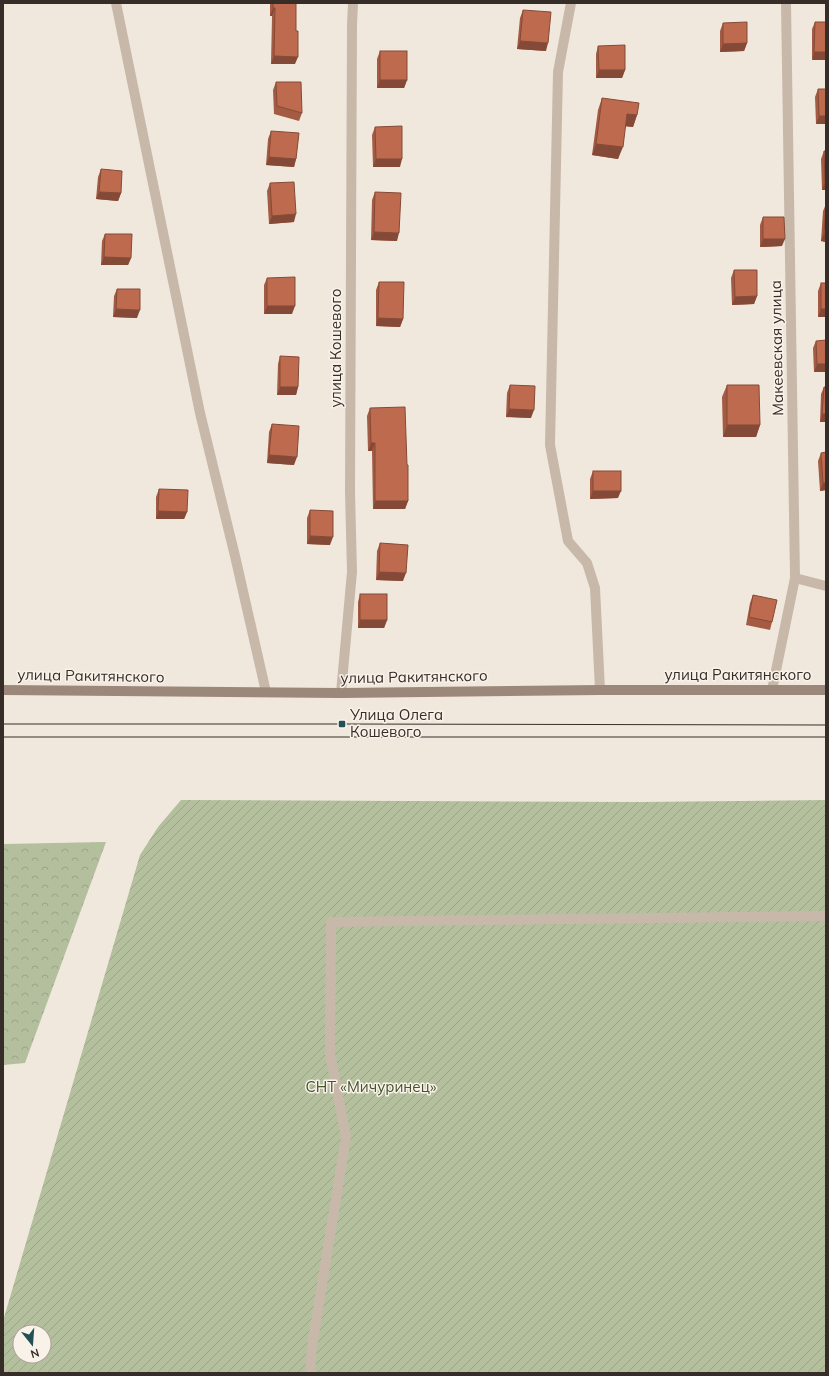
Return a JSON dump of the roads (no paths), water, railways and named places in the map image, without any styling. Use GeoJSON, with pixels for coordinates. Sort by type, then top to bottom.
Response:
{"type":"FeatureCollection","features":[{"type":"Feature","properties":{"kind":"main road","name":"улица Ракитянского"},"geometry":{"type":"LineString","coordinates":[[3,690],[226,693],[826,690]]}},
{"type":"Feature","properties":{"kind":"street"},"geometry":{"type":"LineString","coordinates":[[116,3],[200,413],[266,692]]}},
{"type":"Feature","properties":{"kind":"street","name":"улица Кошевого"},"geometry":{"type":"LineString","coordinates":[[341,693],[352,572],[350,475],[353,3]]}},
{"type":"Feature","properties":{"kind":"street"},"geometry":{"type":"LineString","coordinates":[[571,3],[558,72],[550,445],[568,541],[587,563],[595,588],[600,690]]}},
{"type":"Feature","properties":{"kind":"street","name":"Макеевская улица"},"geometry":{"type":"LineString","coordinates":[[772,690],[795,578],[786,3]]}},
{"type":"Feature","properties":{"kind":"street"},"geometry":{"type":"LineString","coordinates":[[795,578],[826,586]]}},
{"type":"Feature","properties":{"kind":"street"},"geometry":{"type":"LineString","coordinates":[[310,1373],[312,1346],[346,1136],[330,1054],[331,922],[826,916]]}},
{"type":"Feature","properties":{"kind":"tram line"},"geometry":{"type":"LineString","coordinates":[[3,724],[826,725]]}},
{"type":"Feature","properties":{"kind":"tram line"},"geometry":{"type":"LineString","coordinates":[[3,737],[826,737]]}},
{"type":"Feature","properties":{"kind":"place","name":"Улица Олега Кошевого"},"geometry":{"type":"Point","coordinates":[342,724]}},
{"type":"Feature","properties":{"kind":"park label","name":"СНТ «Мичуринец»"},"geometry":{"type":"Point","coordinates":[371,1087]}}]}
